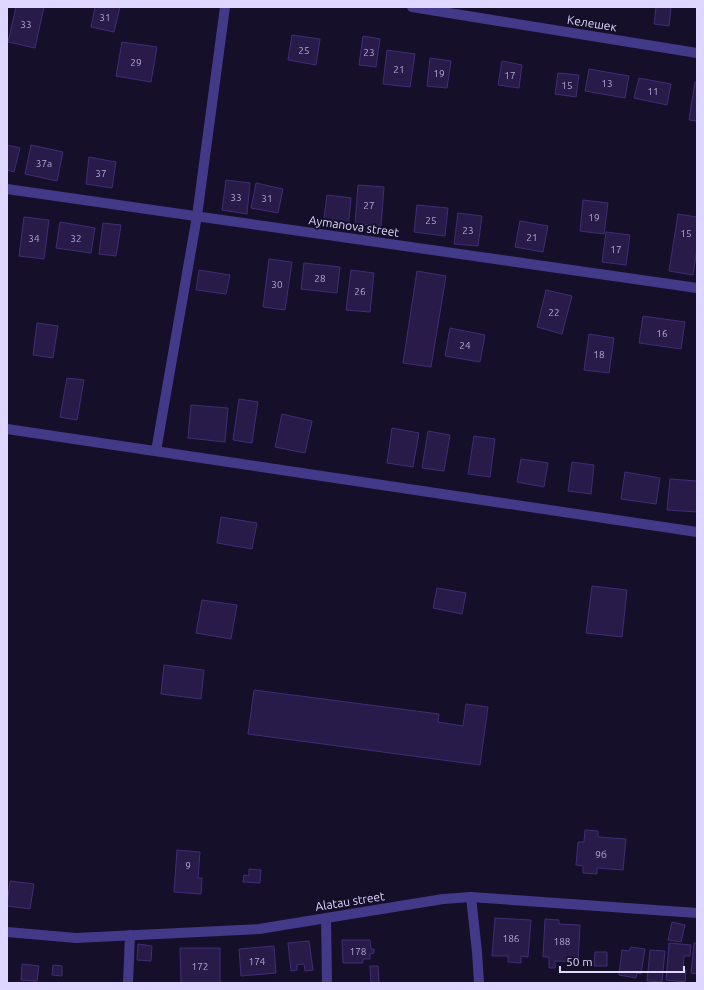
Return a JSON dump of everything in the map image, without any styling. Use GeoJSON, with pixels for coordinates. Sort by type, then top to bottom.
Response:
{"type":"FeatureCollection","features":[{"type":"Feature","properties":{"kind":"street"},"geometry":{"type":"LineString","coordinates":[[156,451],[197,216],[225,7]]}},
{"type":"Feature","properties":{"kind":"street","name":"Келешек"},"geometry":{"type":"LineString","coordinates":[[412,7],[697,53]]}},
{"type":"Feature","properties":{"kind":"street","name":"Aymanova street"},"geometry":{"type":"LineString","coordinates":[[7,189],[697,288]]}},
{"type":"Feature","properties":{"kind":"street"},"geometry":{"type":"LineString","coordinates":[[7,429],[697,532]]}},
{"type":"Feature","properties":{"kind":"street"},"geometry":{"type":"LineString","coordinates":[[471,897],[479,983]]}},
{"type":"Feature","properties":{"kind":"street","name":"Alatau street"},"geometry":{"type":"LineString","coordinates":[[7,932],[76,938],[259,929],[443,899],[471,897],[697,913]]}},
{"type":"Feature","properties":{"kind":"street"},"geometry":{"type":"LineString","coordinates":[[326,918],[327,983]]}},
{"type":"Feature","properties":{"kind":"street"},"geometry":{"type":"LineString","coordinates":[[128,983],[130,936]]}},
{"type":"Feature","properties":{"kind":"building"},"geometry":{"type":"Polygon","coordinates":[[[16,7],[44,7],[35,48],[8,42],[16,7]]]}},
{"type":"Feature","properties":{"kind":"building"},"geometry":{"type":"Polygon","coordinates":[[[95,7],[120,7],[114,32],[91,27],[95,7]]]}},
{"type":"Feature","properties":{"kind":"building"},"geometry":{"type":"Polygon","coordinates":[[[656,7],[671,7],[669,26],[654,24],[656,7]]]}},
{"type":"Feature","properties":{"kind":"building"},"geometry":{"type":"Polygon","coordinates":[[[292,35],[320,39],[316,65],[288,60],[292,35]]]}},
{"type":"Feature","properties":{"kind":"building"},"geometry":{"type":"Polygon","coordinates":[[[363,36],[380,39],[376,67],[359,65],[363,36]]]}},
{"type":"Feature","properties":{"kind":"building"},"geometry":{"type":"Polygon","coordinates":[[[122,42],[157,47],[151,82],[116,76],[122,42]]]}},
{"type":"Feature","properties":{"kind":"building"},"geometry":{"type":"Polygon","coordinates":[[[387,50],[415,54],[410,87],[383,84],[387,50]]]}},
{"type":"Feature","properties":{"kind":"building"},"geometry":{"type":"Polygon","coordinates":[[[430,58],[451,61],[447,88],[427,86],[430,58]]]}},
{"type":"Feature","properties":{"kind":"building"},"geometry":{"type":"Polygon","coordinates":[[[502,61],[522,65],[519,88],[498,85],[502,61]]]}},
{"type":"Feature","properties":{"kind":"building"},"geometry":{"type":"Polygon","coordinates":[[[589,69],[629,76],[625,98],[585,91],[589,69]]]}},
{"type":"Feature","properties":{"kind":"building"},"geometry":{"type":"Polygon","coordinates":[[[558,73],[579,75],[576,97],[555,94],[558,73]]]}},
{"type":"Feature","properties":{"kind":"building"},"geometry":{"type":"Polygon","coordinates":[[[639,78],[671,84],[667,105],[634,98],[639,78]]]}},
{"type":"Feature","properties":{"kind":"building"},"geometry":{"type":"Polygon","coordinates":[[[695,82],[697,82],[697,121],[689,120],[695,82]]]}},
{"type":"Feature","properties":{"kind":"building"},"geometry":{"type":"Polygon","coordinates":[[[7,145],[20,148],[14,172],[7,170],[7,145]]]}},
{"type":"Feature","properties":{"kind":"building"},"geometry":{"type":"Polygon","coordinates":[[[31,145],[63,152],[57,181],[25,174],[31,145]]]}},
{"type":"Feature","properties":{"kind":"building"},"geometry":{"type":"Polygon","coordinates":[[[89,157],[116,162],[112,188],[86,184],[89,157]]]}},
{"type":"Feature","properties":{"kind":"building"},"geometry":{"type":"Polygon","coordinates":[[[226,180],[250,183],[247,214],[222,210],[226,180]]]}},
{"type":"Feature","properties":{"kind":"building"},"geometry":{"type":"Polygon","coordinates":[[[256,183],[283,189],[278,213],[251,208],[256,183]]]}},
{"type":"Feature","properties":{"kind":"building"},"geometry":{"type":"Polygon","coordinates":[[[358,185],[384,187],[381,226],[355,224],[358,185]]]}},
{"type":"Feature","properties":{"kind":"building"},"geometry":{"type":"Polygon","coordinates":[[[327,195],[351,198],[348,229],[323,226],[327,195]]]}},
{"type":"Feature","properties":{"kind":"building"},"geometry":{"type":"Polygon","coordinates":[[[583,200],[608,203],[604,234],[580,231],[583,200]]]}},
{"type":"Feature","properties":{"kind":"building"},"geometry":{"type":"Polygon","coordinates":[[[417,205],[448,208],[445,236],[414,232],[417,205]]]}},
{"type":"Feature","properties":{"kind":"building"},"geometry":{"type":"Polygon","coordinates":[[[458,213],[482,216],[478,246],[454,244],[458,213]]]}},
{"type":"Feature","properties":{"kind":"building"},"geometry":{"type":"Polygon","coordinates":[[[678,214],[697,217],[697,248],[693,275],[669,271],[678,214]]]}},
{"type":"Feature","properties":{"kind":"building"},"geometry":{"type":"Polygon","coordinates":[[[24,217],[49,220],[44,259],[19,256],[24,217]]]}},
{"type":"Feature","properties":{"kind":"building"},"geometry":{"type":"Polygon","coordinates":[[[520,221],[548,226],[543,252],[515,247],[520,221]]]}},
{"type":"Feature","properties":{"kind":"building"},"geometry":{"type":"Polygon","coordinates":[[[60,222],[95,228],[91,253],[56,248],[60,222]]]}},
{"type":"Feature","properties":{"kind":"building"},"geometry":{"type":"Polygon","coordinates":[[[103,223],[121,225],[116,256],[99,254],[103,223]]]}},
{"type":"Feature","properties":{"kind":"building"},"geometry":{"type":"Polygon","coordinates":[[[606,232],[630,235],[626,265],[602,262],[606,232]]]}},
{"type":"Feature","properties":{"kind":"building"},"geometry":{"type":"Polygon","coordinates":[[[269,259],[292,262],[285,310],[263,307],[269,259]]]}},
{"type":"Feature","properties":{"kind":"building"},"geometry":{"type":"Polygon","coordinates":[[[304,263],[340,267],[337,293],[301,289],[304,263]]]}},
{"type":"Feature","properties":{"kind":"building"},"geometry":{"type":"Polygon","coordinates":[[[199,270],[230,275],[226,294],[196,290],[199,270]]]}},
{"type":"Feature","properties":{"kind":"building"},"geometry":{"type":"Polygon","coordinates":[[[351,270],[374,273],[370,312],[346,310],[351,270]]]}},
{"type":"Feature","properties":{"kind":"building"},"geometry":{"type":"Polygon","coordinates":[[[417,271],[446,276],[431,367],[403,363],[417,271]]]}},
{"type":"Feature","properties":{"kind":"building"},"geometry":{"type":"Polygon","coordinates":[[[546,290],[572,296],[562,334],[537,327],[546,290]]]}},
{"type":"Feature","properties":{"kind":"building"},"geometry":{"type":"Polygon","coordinates":[[[643,316],[685,322],[681,349],[639,343],[643,316]]]}},
{"type":"Feature","properties":{"kind":"building"},"geometry":{"type":"Polygon","coordinates":[[[37,323],[58,326],[53,358],[33,355],[37,323]]]}},
{"type":"Feature","properties":{"kind":"building"},"geometry":{"type":"Polygon","coordinates":[[[450,328],[485,335],[480,362],[445,356],[450,328]]]}},
{"type":"Feature","properties":{"kind":"building"},"geometry":{"type":"Polygon","coordinates":[[[589,334],[614,338],[609,373],[584,370],[589,334]]]}},
{"type":"Feature","properties":{"kind":"building"},"geometry":{"type":"Polygon","coordinates":[[[67,378],[84,380],[77,420],[60,417],[67,378]]]}},
{"type":"Feature","properties":{"kind":"building"},"geometry":{"type":"Polygon","coordinates":[[[239,399],[258,402],[252,443],[233,440],[239,399]]]}},
{"type":"Feature","properties":{"kind":"building"},"geometry":{"type":"Polygon","coordinates":[[[191,405],[228,408],[225,442],[188,438],[191,405]]]}},
{"type":"Feature","properties":{"kind":"building"},"geometry":{"type":"Polygon","coordinates":[[[282,414],[312,421],[305,453],[275,447],[282,414]]]}},
{"type":"Feature","properties":{"kind":"building"},"geometry":{"type":"Polygon","coordinates":[[[392,428],[419,433],[413,467],[387,463],[392,428]]]}},
{"type":"Feature","properties":{"kind":"building"},"geometry":{"type":"Polygon","coordinates":[[[428,431],[450,435],[444,471],[422,468],[428,431]]]}},
{"type":"Feature","properties":{"kind":"building"},"geometry":{"type":"Polygon","coordinates":[[[474,436],[495,439],[490,477],[468,474],[474,436]]]}},
{"type":"Feature","properties":{"kind":"building"},"geometry":{"type":"Polygon","coordinates":[[[521,459],[548,463],[544,487],[517,482],[521,459]]]}},
{"type":"Feature","properties":{"kind":"building"},"geometry":{"type":"Polygon","coordinates":[[[572,462],[594,465],[591,494],[568,491],[572,462]]]}},
{"type":"Feature","properties":{"kind":"building"},"geometry":{"type":"Polygon","coordinates":[[[625,472],[660,478],[656,504],[621,499],[625,472]]]}},
{"type":"Feature","properties":{"kind":"building"},"geometry":{"type":"Polygon","coordinates":[[[670,479],[697,481],[697,512],[667,510],[670,479]]]}},
{"type":"Feature","properties":{"kind":"building"},"geometry":{"type":"Polygon","coordinates":[[[221,517],[257,523],[252,549],[217,543],[221,517]]]}},
{"type":"Feature","properties":{"kind":"building"},"geometry":{"type":"Polygon","coordinates":[[[592,586],[627,590],[622,637],[586,633],[592,586]]]}},
{"type":"Feature","properties":{"kind":"building"},"geometry":{"type":"Polygon","coordinates":[[[437,588],[466,593],[462,614],[433,608],[437,588]]]}},
{"type":"Feature","properties":{"kind":"building"},"geometry":{"type":"Polygon","coordinates":[[[202,600],[237,605],[231,639],[196,633],[202,600]]]}},
{"type":"Feature","properties":{"kind":"building"},"geometry":{"type":"Polygon","coordinates":[[[164,665],[204,670],[201,699],[161,694],[164,665]]]}},
{"type":"Feature","properties":{"kind":"building"},"geometry":{"type":"Polygon","coordinates":[[[254,690],[439,714],[438,722],[463,726],[466,704],[488,707],[480,765],[248,734],[254,690]]]}},
{"type":"Feature","properties":{"kind":"building"},"geometry":{"type":"Polygon","coordinates":[[[585,830],[598,831],[598,837],[626,839],[623,870],[597,868],[597,874],[583,873],[583,866],[576,865],[578,842],[584,842],[585,830]]]}},
{"type":"Feature","properties":{"kind":"building"},"geometry":{"type":"Polygon","coordinates":[[[177,850],[200,852],[198,878],[202,878],[201,894],[174,892],[177,850]]]}},
{"type":"Feature","properties":{"kind":"building"},"geometry":{"type":"Polygon","coordinates":[[[249,869],[261,870],[260,883],[243,882],[244,875],[249,876],[249,869]]]}},
{"type":"Feature","properties":{"kind":"building"},"geometry":{"type":"Polygon","coordinates":[[[10,881],[34,884],[30,909],[7,906],[10,881]]]}},
{"type":"Feature","properties":{"kind":"building"},"geometry":{"type":"Polygon","coordinates":[[[495,918],[531,920],[528,957],[521,956],[521,963],[508,962],[508,956],[492,956],[495,918]]]}},
{"type":"Feature","properties":{"kind":"building"},"geometry":{"type":"Polygon","coordinates":[[[545,919],[559,920],[559,924],[580,925],[578,962],[555,961],[555,968],[549,968],[549,957],[543,957],[545,919]]]}},
{"type":"Feature","properties":{"kind":"building"},"geometry":{"type":"Polygon","coordinates":[[[672,922],[685,925],[681,942],[668,940],[672,922]]]}},
{"type":"Feature","properties":{"kind":"building"},"geometry":{"type":"Polygon","coordinates":[[[342,940],[370,940],[371,949],[374,949],[374,953],[370,954],[370,959],[363,959],[363,963],[343,963],[342,940]]]}},
{"type":"Feature","properties":{"kind":"building"},"geometry":{"type":"Polygon","coordinates":[[[309,941],[313,970],[305,971],[304,964],[297,965],[297,970],[291,971],[288,943],[309,941]]]}},
{"type":"Feature","properties":{"kind":"building"},"geometry":{"type":"Polygon","coordinates":[[[669,943],[691,945],[690,956],[684,956],[683,970],[686,970],[685,982],[666,980],[669,943]]]}},
{"type":"Feature","properties":{"kind":"building"},"geometry":{"type":"Polygon","coordinates":[[[694,943],[697,943],[697,974],[691,973],[694,943]]]}},
{"type":"Feature","properties":{"kind":"building"},"geometry":{"type":"Polygon","coordinates":[[[138,944],[152,946],[151,961],[137,960],[138,944]]]}},
{"type":"Feature","properties":{"kind":"building"},"geometry":{"type":"Polygon","coordinates":[[[274,946],[276,973],[241,976],[239,949],[274,946]]]}},
{"type":"Feature","properties":{"kind":"building"},"geometry":{"type":"Polygon","coordinates":[[[631,947],[645,949],[641,974],[637,973],[636,978],[619,975],[622,950],[629,951],[631,947]]]}},
{"type":"Feature","properties":{"kind":"building"},"geometry":{"type":"Polygon","coordinates":[[[180,948],[220,948],[220,983],[181,983],[180,948]]]}},
{"type":"Feature","properties":{"kind":"building"},"geometry":{"type":"Polygon","coordinates":[[[650,950],[665,951],[662,982],[647,981],[650,950]]]}},
{"type":"Feature","properties":{"kind":"building"},"geometry":{"type":"Polygon","coordinates":[[[595,952],[607,952],[607,966],[594,966],[595,952]]]}},
{"type":"Feature","properties":{"kind":"building"},"geometry":{"type":"Polygon","coordinates":[[[22,964],[39,966],[37,981],[21,980],[22,964]]]}},
{"type":"Feature","properties":{"kind":"building"},"geometry":{"type":"Polygon","coordinates":[[[53,965],[62,966],[62,976],[52,975],[53,965]]]}},
{"type":"Feature","properties":{"kind":"building"},"geometry":{"type":"Polygon","coordinates":[[[370,966],[378,966],[379,983],[371,983],[370,966]]]}}]}
